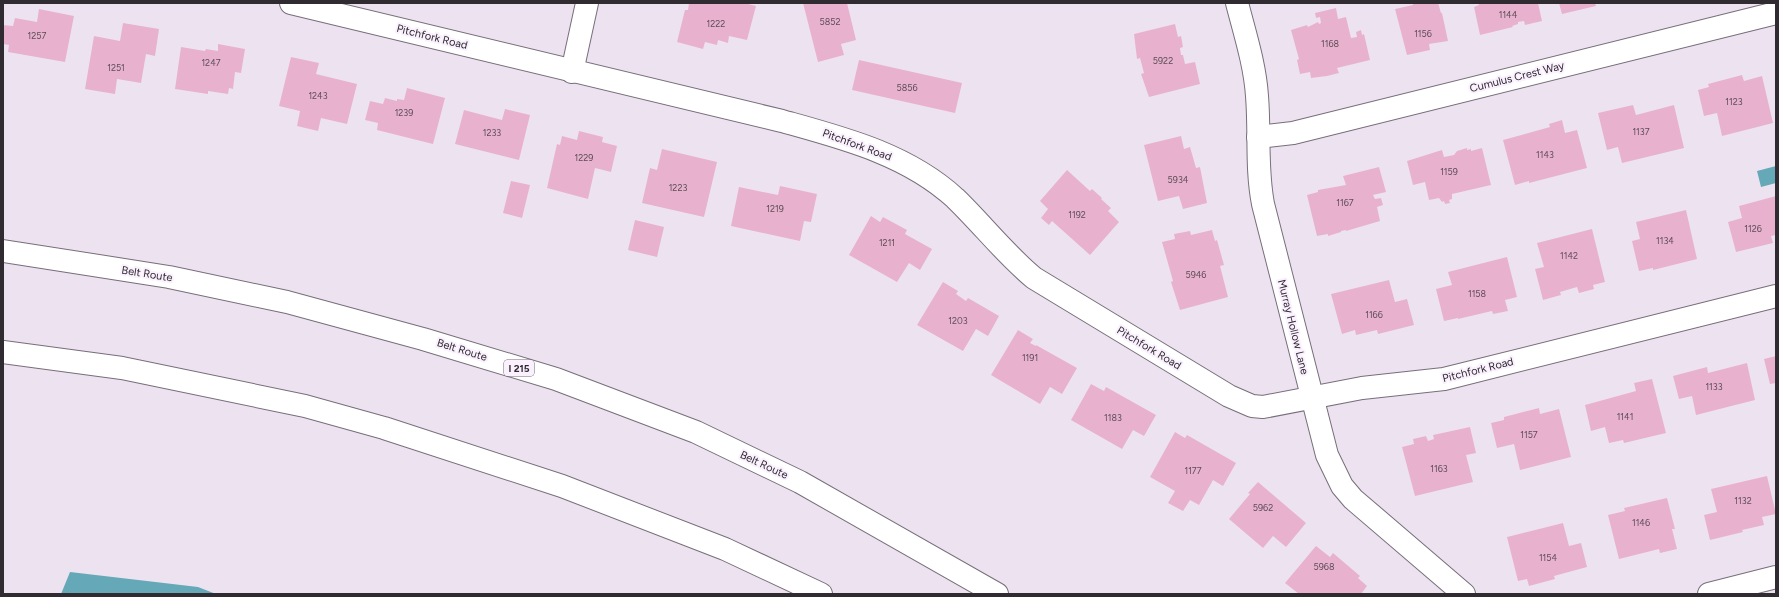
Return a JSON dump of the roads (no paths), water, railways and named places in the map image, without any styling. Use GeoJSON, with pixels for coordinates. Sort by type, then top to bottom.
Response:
{"type":"FeatureCollection","features":[{"type":"Feature","properties":{"kind":"main road","name":"Pitchfork Road"},"geometry":{"type":"LineString","coordinates":[[291,3],[572,72],[782,121],[857,143],[883,153],[910,166],[934,181],[954,198],[1012,260],[1034,278],[1229,396],[1252,406],[1263,407],[1362,388],[1444,379],[1776,296]]}},
{"type":"Feature","properties":{"kind":"main road"},"geometry":{"type":"LineString","coordinates":[[572,72],[587,3]]}},
{"type":"Feature","properties":{"kind":"main road","name":"Murray Hollow Lane"},"geometry":{"type":"LineString","coordinates":[[1237,3],[1255,77],[1258,171],[1263,204],[1311,398],[1327,455],[1342,486],[1366,511],[1464,594]]}},
{"type":"Feature","properties":{"kind":"main road","name":"Cumulus Crest Way"},"geometry":{"type":"LineString","coordinates":[[1258,137],[1293,133],[1776,13]]}},
{"type":"Feature","properties":{"kind":"main road","name":"Belt Route"},"geometry":{"type":"LineString","coordinates":[[3,251],[169,277],[287,302],[424,339],[556,379],[696,432],[800,482],[997,594]]}},
{"type":"Feature","properties":{"kind":"main road"},"geometry":{"type":"LineString","coordinates":[[3,352],[122,368],[305,406],[384,428],[562,486],[725,549],[822,594]]}},
{"type":"Feature","properties":{"kind":"main road"},"geometry":{"type":"LineString","coordinates":[[1709,594],[1776,577]]}},
{"type":"Feature","properties":{"kind":"water"},"geometry":{"type":"Polygon","coordinates":[[[1776,166],[1776,183],[1761,187],[1757,171],[1776,166]]]}},
{"type":"Feature","properties":{"kind":"water"},"geometry":{"type":"Polygon","coordinates":[[[70,572],[198,587],[216,594],[61,594],[70,572]]]}}]}
